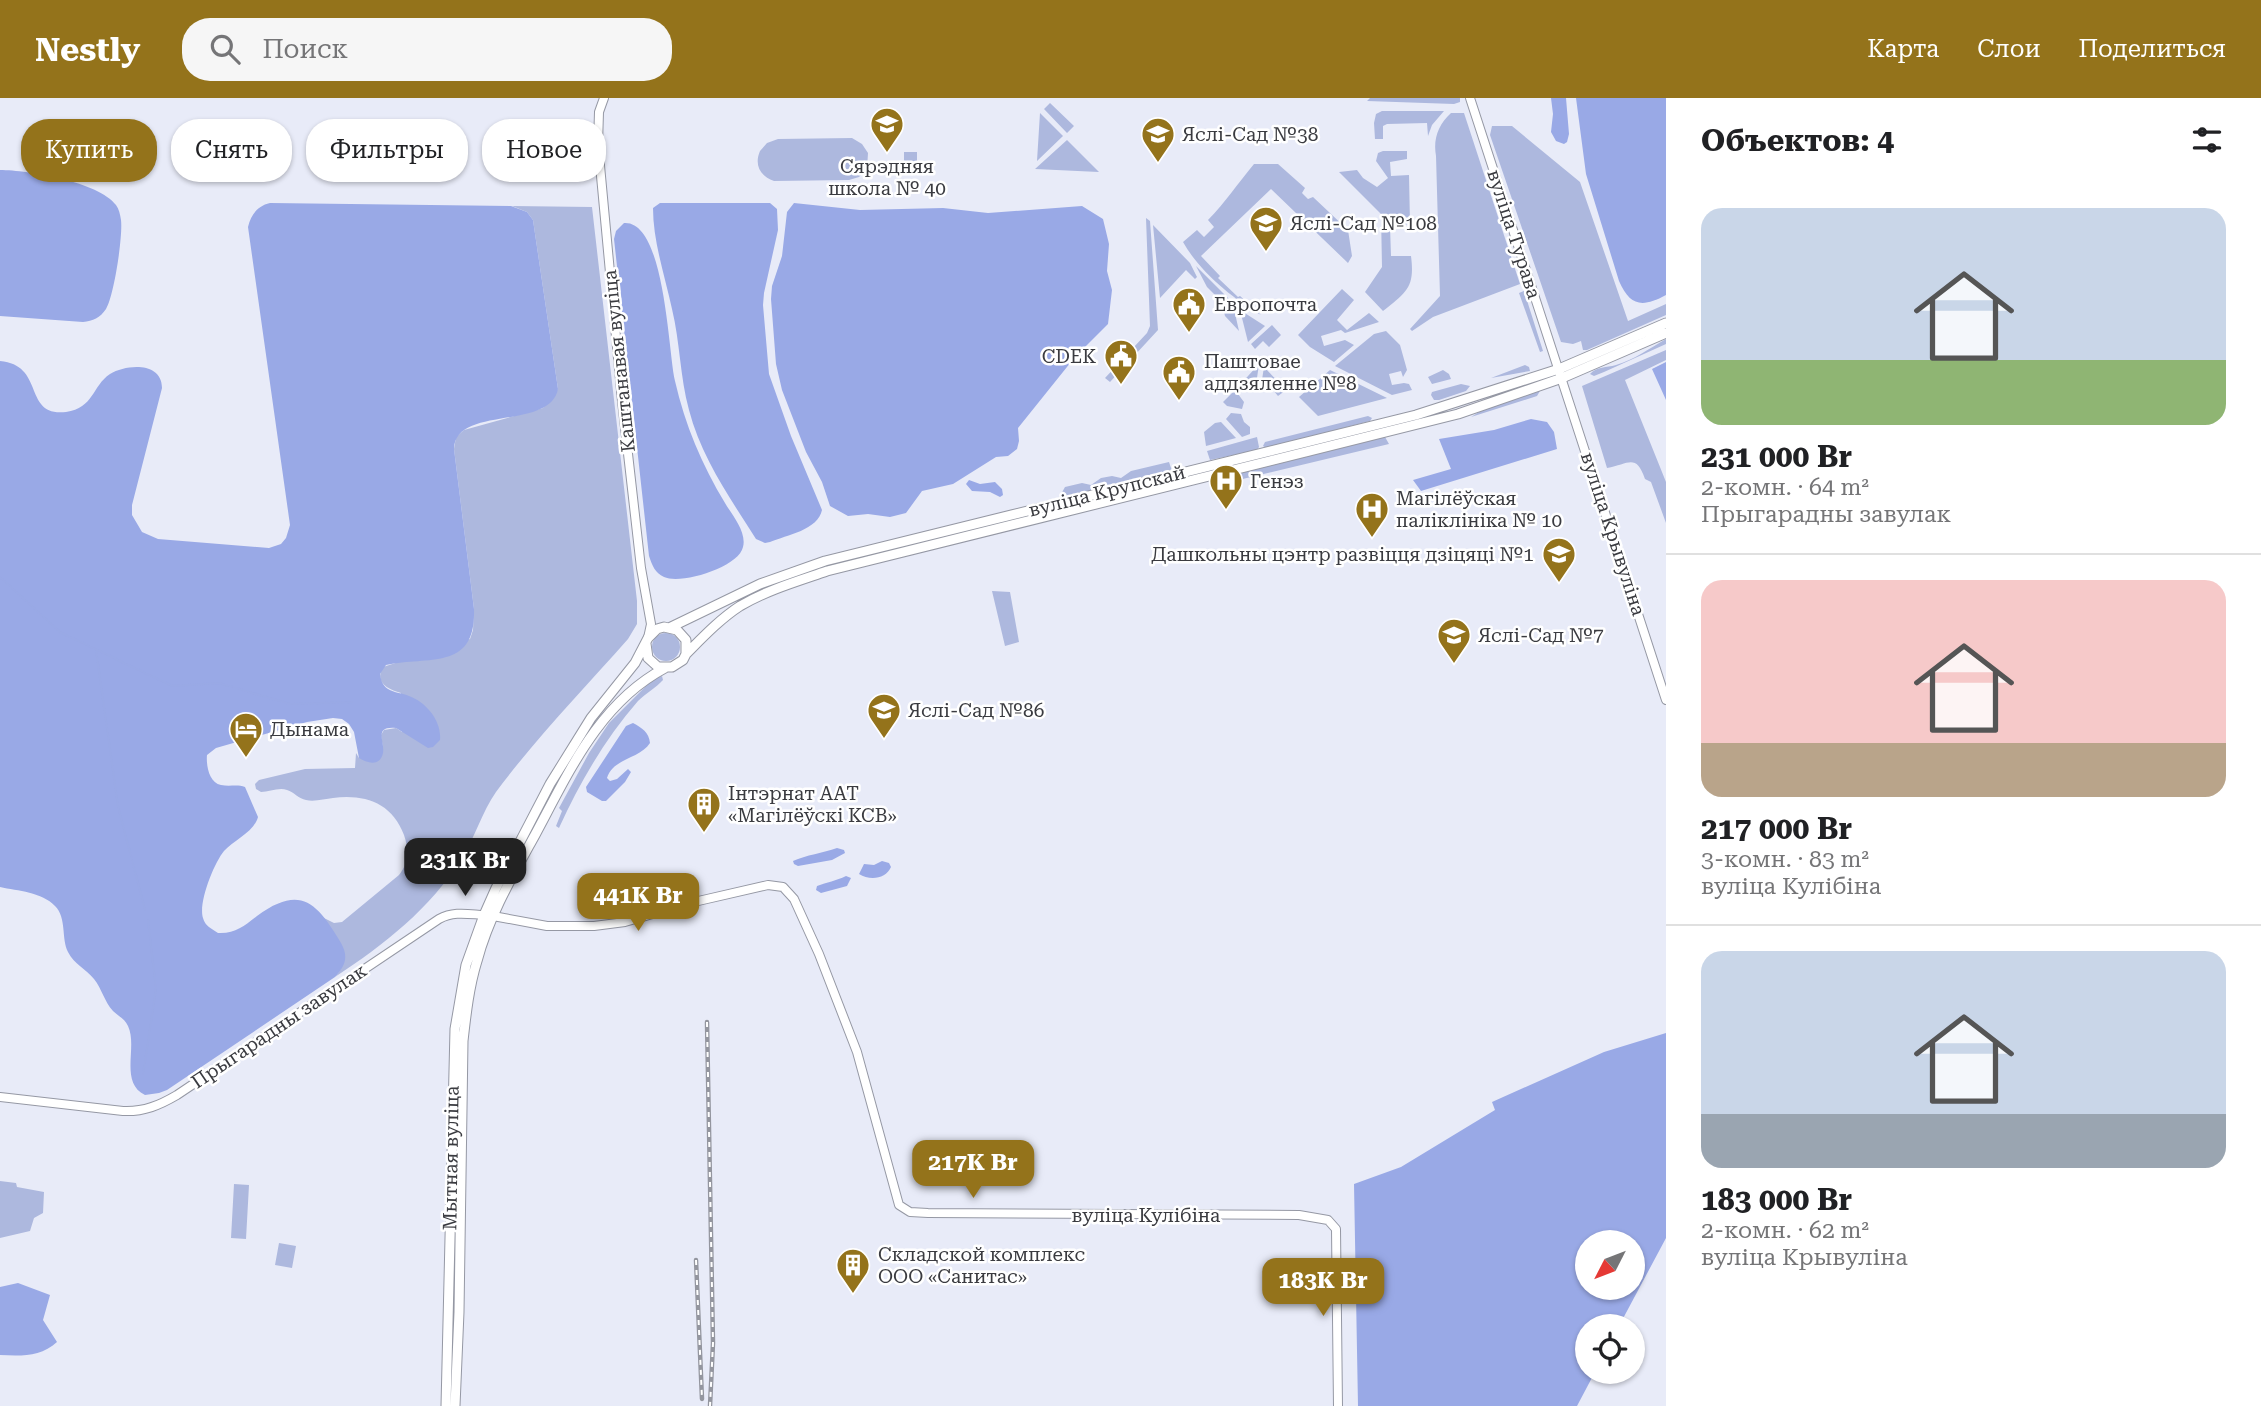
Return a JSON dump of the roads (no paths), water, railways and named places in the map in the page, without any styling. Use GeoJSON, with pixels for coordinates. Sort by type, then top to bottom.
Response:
{"type":"FeatureCollection","features":[{"type":"Feature","properties":{"kind":"main road","name":"Каштанавая вуліца"},"geometry":{"type":"LineString","coordinates":[[604,98],[599,112],[598,144],[622,401],[641,568],[651,624]]}},
{"type":"Feature","properties":{"kind":"main road","name":"вуліца Турава"},"geometry":{"type":"LineString","coordinates":[[1470,98],[1561,374]]}},
{"type":"Feature","properties":{"kind":"main road","name":"вуліца Крупскай"},"geometry":{"type":"LineString","coordinates":[[667,627],[760,584],[825,561],[1416,415],[1561,374],[1666,323]]}},
{"type":"Feature","properties":{"kind":"main road","name":"вуліца Крупскай"},"geometry":{"type":"LineString","coordinates":[[686,654],[723,619],[740,607],[766,593],[827,571],[1458,414],[1666,333]]}},
{"type":"Feature","properties":{"kind":"main road","name":"вуліца Крывуліна"},"geometry":{"type":"LineString","coordinates":[[1561,374],[1666,700]]}},
{"type":"Feature","properties":{"kind":"main road"},"geometry":{"type":"LineString","coordinates":[[488,916],[596,728],[632,689],[665,668],[678,664],[686,654],[682,634],[651,624],[647,641],[648,658],[652,663],[665,668]]}},
{"type":"Feature","properties":{"kind":"main road"},"geometry":{"type":"LineString","coordinates":[[488,916],[516,849],[569,751],[591,718],[635,663],[652,632],[667,627]]}},
{"type":"Feature","properties":{"kind":"main road","name":"вуліца Кулібіна"},"geometry":{"type":"LineString","coordinates":[[488,916],[547,926],[594,926],[625,922],[768,885],[783,887],[794,899],[824,966],[857,1052],[894,1192],[900,1205],[910,1212],[1132,1216],[1299,1215],[1328,1220],[1336,1229],[1338,1406]]}},
{"type":"Feature","properties":{"kind":"main road","name":"Прыгарадны завулак"},"geometry":{"type":"LineString","coordinates":[[0,1097],[131,1112],[147,1109],[166,1101],[449,914],[460,912],[488,916]]}},
{"type":"Feature","properties":{"kind":"main road","name":"Мытная вуліца"},"geometry":{"type":"LineString","coordinates":[[446,1406],[454,1029],[466,965],[488,916]]}},
{"type":"Feature","properties":{"kind":"main road","name":"Мытная вуліца"},"geometry":{"type":"LineString","coordinates":[[455,1406],[463,1041],[466,1011],[488,916]]}},
{"type":"Feature","properties":{"kind":"waterway"},"geometry":{"type":"LineString","coordinates":[[0,577],[60,632],[172,686],[219,683],[290,704],[352,702]]}},
{"type":"Feature","properties":{"kind":"waterway"},"geometry":{"type":"LineString","coordinates":[[96,650],[118,806],[145,910]]}},
{"type":"Feature","properties":{"kind":"waterway"},"geometry":{"type":"LineString","coordinates":[[143,1074],[156,989],[148,920]]}},
{"type":"Feature","properties":{"kind":"railway"},"geometry":{"type":"LineString","coordinates":[[707,1022],[713,1343],[710,1406]]}},
{"type":"Feature","properties":{"kind":"railway"},"geometry":{"type":"LineString","coordinates":[[696,1260],[702,1399]]}},
{"type":"Feature","properties":{"kind":"place","name":"Сярэдняя школа № 40"},"geometry":{"type":"Point","coordinates":[887,154]}},
{"type":"Feature","properties":{"kind":"place","name":"Яслі-Сад №38"},"geometry":{"type":"Point","coordinates":[1158,164]}},
{"type":"Feature","properties":{"kind":"place","name":"Яслі-Сад №108"},"geometry":{"type":"Point","coordinates":[1266,253]}},
{"type":"Feature","properties":{"kind":"place","name":"Европочта"},"geometry":{"type":"Point","coordinates":[1189,334]}},
{"type":"Feature","properties":{"kind":"place","name":"CDEK"},"geometry":{"type":"Point","coordinates":[1121,386]}},
{"type":"Feature","properties":{"kind":"place","name":"Паштовае аддзяленне №8"},"geometry":{"type":"Point","coordinates":[1179,402]}},
{"type":"Feature","properties":{"kind":"place","name":"Генэз"},"geometry":{"type":"Point","coordinates":[1226,511]}},
{"type":"Feature","properties":{"kind":"place","name":"Магілёўская паліклініка № 10"},"geometry":{"type":"Point","coordinates":[1372,539]}},
{"type":"Feature","properties":{"kind":"place","name":"Дашкольны цэнтр развіцця дзіцяці №1"},"geometry":{"type":"Point","coordinates":[1559,584]}},
{"type":"Feature","properties":{"kind":"place","name":"Яслі-Сад №7"},"geometry":{"type":"Point","coordinates":[1454,665]}},
{"type":"Feature","properties":{"kind":"place","name":"Яслі-Сад №86"},"geometry":{"type":"Point","coordinates":[884,740]}},
{"type":"Feature","properties":{"kind":"place","name":"Дынама"},"geometry":{"type":"Point","coordinates":[246,759]}},
{"type":"Feature","properties":{"kind":"place","name":"Інтэрнат ААТ «Магілёўскі КСВ»"},"geometry":{"type":"Point","coordinates":[704,834]}},
{"type":"Feature","properties":{"kind":"place","name":"Складской комплекс ООО «Санитас»"},"geometry":{"type":"Point","coordinates":[853,1295]}}]}
